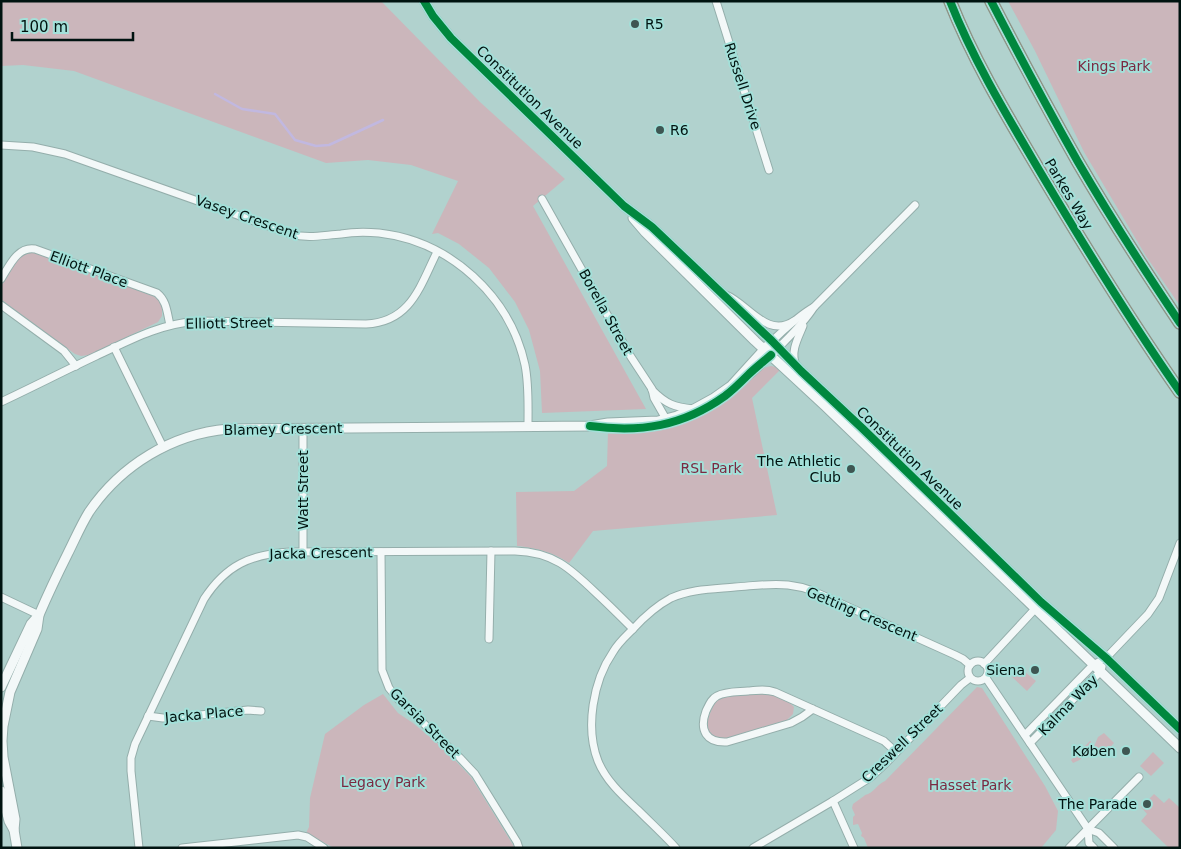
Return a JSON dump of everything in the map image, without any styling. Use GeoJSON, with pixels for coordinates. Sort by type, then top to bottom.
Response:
{"type":"FeatureCollection","features":[{"type":"Feature","properties":{"kind":"main road","name":"Parkes Way"},"geometry":{"type":"LineString","coordinates":[[950,1],[980,65],[1030,154],[1126,312],[1180,392]]}},
{"type":"Feature","properties":{"kind":"main road","name":"Parkes Way"},"geometry":{"type":"LineString","coordinates":[[991,1],[1018,55],[1079,164],[1180,324]]}},
{"type":"Feature","properties":{"kind":"street","name":"Constitution Avenue"},"geometry":{"type":"LineString","coordinates":[[424,1],[433,16],[451,38],[624,206],[645,232],[768,352],[1041,602],[1106,658],[1180,729]]}},
{"type":"Feature","properties":{"kind":"street","name":"Russell Drive"},"geometry":{"type":"LineString","coordinates":[[716,1],[769,170]]}},
{"type":"Feature","properties":{"kind":"street","name":"Vasey Crescent"},"geometry":{"type":"LineString","coordinates":[[1,145],[34,146],[65,154],[291,234],[310,237],[353,233],[383,234],[416,242],[455,261],[477,280],[496,301],[510,324],[526,373],[528,426]]}},
{"type":"Feature","properties":{"kind":"street","name":"Borella Street"},"geometry":{"type":"LineString","coordinates":[[542,199],[631,357],[652,389],[654,398],[667,422]]}},
{"type":"Feature","properties":{"kind":"street"},"geometry":{"type":"LineString","coordinates":[[721,293],[734,298],[755,316],[771,325],[789,324],[814,307],[915,205]]}},
{"type":"Feature","properties":{"kind":"street","name":"Constitution Avenue"},"geometry":{"type":"LineString","coordinates":[[624,206],[652,227],[775,345],[1035,609],[1180,748]]}},
{"type":"Feature","properties":{"kind":"street","name":"Elliott Place"},"geometry":{"type":"LineString","coordinates":[[1,279],[19,252],[26,249],[35,249],[157,293],[165,303],[170,325]]}},
{"type":"Feature","properties":{"kind":"street","name":"Elliott Street"},"geometry":{"type":"LineString","coordinates":[[1,402],[142,334],[170,325],[198,321],[366,324],[395,317],[407,307],[416,294],[437,252]]}},
{"type":"Feature","properties":{"kind":"street"},"geometry":{"type":"LineString","coordinates":[[1,305],[64,351],[76,366]]}},
{"type":"Feature","properties":{"kind":"street"},"geometry":{"type":"LineString","coordinates":[[801,372],[795,363],[794,355],[807,318],[814,307]]}},
{"type":"Feature","properties":{"kind":"street"},"geometry":{"type":"LineString","coordinates":[[775,345],[807,318]]}},
{"type":"Feature","properties":{"kind":"street"},"geometry":{"type":"LineString","coordinates":[[775,345],[794,321]]}},
{"type":"Feature","properties":{"kind":"street","name":"Blamey Crescent"},"geometry":{"type":"LineString","coordinates":[[667,422],[714,398],[731,386],[775,345]]}},
{"type":"Feature","properties":{"kind":"street"},"geometry":{"type":"LineString","coordinates":[[114,347],[163,447]]}},
{"type":"Feature","properties":{"kind":"street","name":"Blamey Crescent"},"geometry":{"type":"LineString","coordinates":[[2,687],[37,629],[39,615],[83,523],[93,507],[121,475],[163,447],[194,436],[224,429],[590,426],[608,423],[667,422],[694,415],[721,398],[737,386],[768,352]]}},
{"type":"Feature","properties":{"kind":"street"},"geometry":{"type":"LineString","coordinates":[[652,389],[671,405],[694,409]]}},
{"type":"Feature","properties":{"kind":"street","name":"Watt Street"},"geometry":{"type":"LineString","coordinates":[[303,428],[303,552]]}},
{"type":"Feature","properties":{"kind":"street"},"geometry":{"type":"LineString","coordinates":[[1106,658],[1148,614],[1159,598],[1180,543]]}},
{"type":"Feature","properties":{"kind":"street"},"geometry":{"type":"LineString","coordinates":[[489,639],[491,551]]}},
{"type":"Feature","properties":{"kind":"street","name":"Jacka Crescent"},"geometry":{"type":"LineString","coordinates":[[140,848],[131,774],[131,761],[135,744],[203,602],[215,583],[245,561],[257,556],[274,553],[303,552],[530,552],[558,561],[575,573],[633,629]]}},
{"type":"Feature","properties":{"kind":"street","name":"Garsia Street"},"geometry":{"type":"LineString","coordinates":[[381,552],[382,670],[389,688],[475,774],[519,848]]}},
{"type":"Feature","properties":{"kind":"street","name":"Getting Crescent"},"geometry":{"type":"LineString","coordinates":[[676,848],[611,783],[599,765],[591,733],[592,718],[601,674],[613,651],[646,615],[660,605],[686,593],[769,584],[791,585],[813,591],[953,653],[970,665]]}},
{"type":"Feature","properties":{"kind":"street"},"geometry":{"type":"LineString","coordinates":[[1,598],[39,615]]}},
{"type":"Feature","properties":{"kind":"street"},"geometry":{"type":"LineString","coordinates":[[984,664],[1035,609]]}},
{"type":"Feature","properties":{"kind":"street","name":"Kalma Way"},"geometry":{"type":"LineString","coordinates":[[1024,735],[1106,658]]}},
{"type":"Feature","properties":{"kind":"street"},"geometry":{"type":"LineString","coordinates":[[986,678],[978,682],[972,680],[967,670],[975,662],[981,662],[987,668],[986,678],[1088,829],[1089,843],[1094,848]]}},
{"type":"Feature","properties":{"kind":"street","name":"Blamey Crescent"},"geometry":{"type":"LineString","coordinates":[[17,664],[6,699],[2,741],[4,795],[17,848]]}},
{"type":"Feature","properties":{"kind":"street","name":"Kalma Way"},"geometry":{"type":"LineString","coordinates":[[1030,743],[1096,668]]}},
{"type":"Feature","properties":{"kind":"street","name":"Creswell Street"},"geometry":{"type":"LineString","coordinates":[[753,848],[869,778],[970,678]]}},
{"type":"Feature","properties":{"kind":"street"},"geometry":{"type":"LineString","coordinates":[[2,687],[6,699]]}},
{"type":"Feature","properties":{"kind":"street"},"geometry":{"type":"LineString","coordinates":[[814,709],[791,723],[727,742],[716,741],[710,738],[705,733],[703,726],[711,701],[718,695],[769,690],[814,709],[884,741],[896,752]]}},
{"type":"Feature","properties":{"kind":"street","name":"Jacka Place"},"geometry":{"type":"LineString","coordinates":[[148,716],[171,718],[248,710],[261,711]]}},
{"type":"Feature","properties":{"kind":"street"},"geometry":{"type":"LineString","coordinates":[[1069,848],[1139,777]]}},
{"type":"Feature","properties":{"kind":"street"},"geometry":{"type":"LineString","coordinates":[[833,800],[854,848]]}},
{"type":"Feature","properties":{"kind":"street"},"geometry":{"type":"LineString","coordinates":[[1088,829],[1099,833],[1114,848]]}},
{"type":"Feature","properties":{"kind":"street"},"geometry":{"type":"LineString","coordinates":[[182,848],[244,844],[298,835],[307,837],[324,848]]}},
{"type":"Feature","properties":{"kind":"green space"},"geometry":{"type":"Polygon","coordinates":[[[1,1],[381,1],[480,102],[565,179],[533,206],[646,409],[542,413],[540,371],[529,330],[515,302],[489,268],[459,244],[438,233],[432,234],[458,181],[411,165],[368,160],[326,163],[74,71],[23,65],[1,66],[1,1]]]}},
{"type":"Feature","properties":{"kind":"green space","name":"Kings Park"},"geometry":{"type":"Polygon","coordinates":[[[1008,1],[1180,1],[1180,306],[1146,256],[1084,152],[1035,51],[1008,1]]]}},
{"type":"Feature","properties":{"kind":"green space"},"geometry":{"type":"Polygon","coordinates":[[[29,252],[37,253],[153,296],[159,300],[162,307],[162,316],[158,322],[89,355],[81,356],[75,354],[1,299],[1,286],[19,258],[29,252]]]}},
{"type":"Feature","properties":{"kind":"green space","name":"RSL Park"},"geometry":{"type":"Polygon","coordinates":[[[771,366],[781,369],[752,398],[777,515],[593,531],[569,563],[544,551],[517,546],[516,492],[574,491],[607,466],[608,431],[654,430],[685,422],[731,395],[759,370],[771,366]]]}},
{"type":"Feature","properties":{"kind":"green space"},"geometry":{"type":"Polygon","coordinates":[[[1020,666],[1036,681],[1027,691],[1011,676],[1020,666]]]}},
{"type":"Feature","properties":{"kind":"green space","name":"Hasset Park"},"geometry":{"type":"Polygon","coordinates":[[[977,687],[982,688],[1045,786],[1058,811],[1056,830],[1041,848],[868,848],[864,838],[861,836],[862,833],[858,824],[853,825],[853,817],[855,815],[852,808],[853,804],[885,781],[977,687]]]}},
{"type":"Feature","properties":{"kind":"green space"},"geometry":{"type":"Polygon","coordinates":[[[762,693],[775,695],[787,701],[794,707],[793,714],[787,720],[725,739],[711,734],[708,726],[709,716],[717,700],[733,695],[762,693]]]}},
{"type":"Feature","properties":{"kind":"green space","name":"Legacy Park"},"geometry":{"type":"Polygon","coordinates":[[[383,694],[398,713],[445,750],[471,777],[515,848],[334,848],[306,833],[309,827],[310,798],[325,734],[364,705],[383,694]]]}},
{"type":"Feature","properties":{"kind":"green space"},"geometry":{"type":"Polygon","coordinates":[[[1104,733],[1114,743],[1102,756],[1094,752],[1093,749],[1098,737],[1104,733]]]}},
{"type":"Feature","properties":{"kind":"green space"},"geometry":{"type":"Polygon","coordinates":[[[1090,741],[1085,755],[1073,763],[1071,760],[1090,741]]]}},
{"type":"Feature","properties":{"kind":"green space"},"geometry":{"type":"Polygon","coordinates":[[[1153,752],[1164,763],[1151,776],[1140,766],[1153,752]]]}},
{"type":"Feature","properties":{"kind":"green space"},"geometry":{"type":"Polygon","coordinates":[[[1154,794],[1164,803],[1169,798],[1180,808],[1179,848],[1169,848],[1141,821],[1147,814],[1141,807],[1154,794]]]}},
{"type":"Feature","properties":{"kind":"waterway"},"geometry":{"type":"LineString","coordinates":[[215,94],[242,109],[275,114],[295,140],[316,146],[329,145],[383,120]]}},
{"type":"Feature","properties":{"kind":"cycle path"},"geometry":{"type":"LineString","coordinates":[[424,1],[433,16],[451,38],[624,206],[652,227],[1041,602],[1106,658],[1180,729]]}},
{"type":"Feature","properties":{"kind":"cycle path"},"geometry":{"type":"LineString","coordinates":[[950,1],[981,68],[1017,133],[1109,285],[1180,392]]}},
{"type":"Feature","properties":{"kind":"cycle path"},"geometry":{"type":"LineString","coordinates":[[991,1],[1078,162],[1128,244],[1180,323]]}},
{"type":"Feature","properties":{"kind":"cycle path"},"geometry":{"type":"LineString","coordinates":[[590,426],[627,428],[661,425],[677,421],[725,396],[771,355]]}},
{"type":"Feature","properties":{"kind":"place","name":"R5"},"geometry":{"type":"Point","coordinates":[635,24]}},
{"type":"Feature","properties":{"kind":"place","name":"R6"},"geometry":{"type":"Point","coordinates":[660,130]}},
{"type":"Feature","properties":{"kind":"place","name":"The Athletic Club"},"geometry":{"type":"Point","coordinates":[851,469]}},
{"type":"Feature","properties":{"kind":"place","name":"Siena"},"geometry":{"type":"Point","coordinates":[1035,670]}},
{"type":"Feature","properties":{"kind":"place","name":"Køben"},"geometry":{"type":"Point","coordinates":[1126,751]}},
{"type":"Feature","properties":{"kind":"place","name":"The Parade"},"geometry":{"type":"Point","coordinates":[1147,804]}}]}
